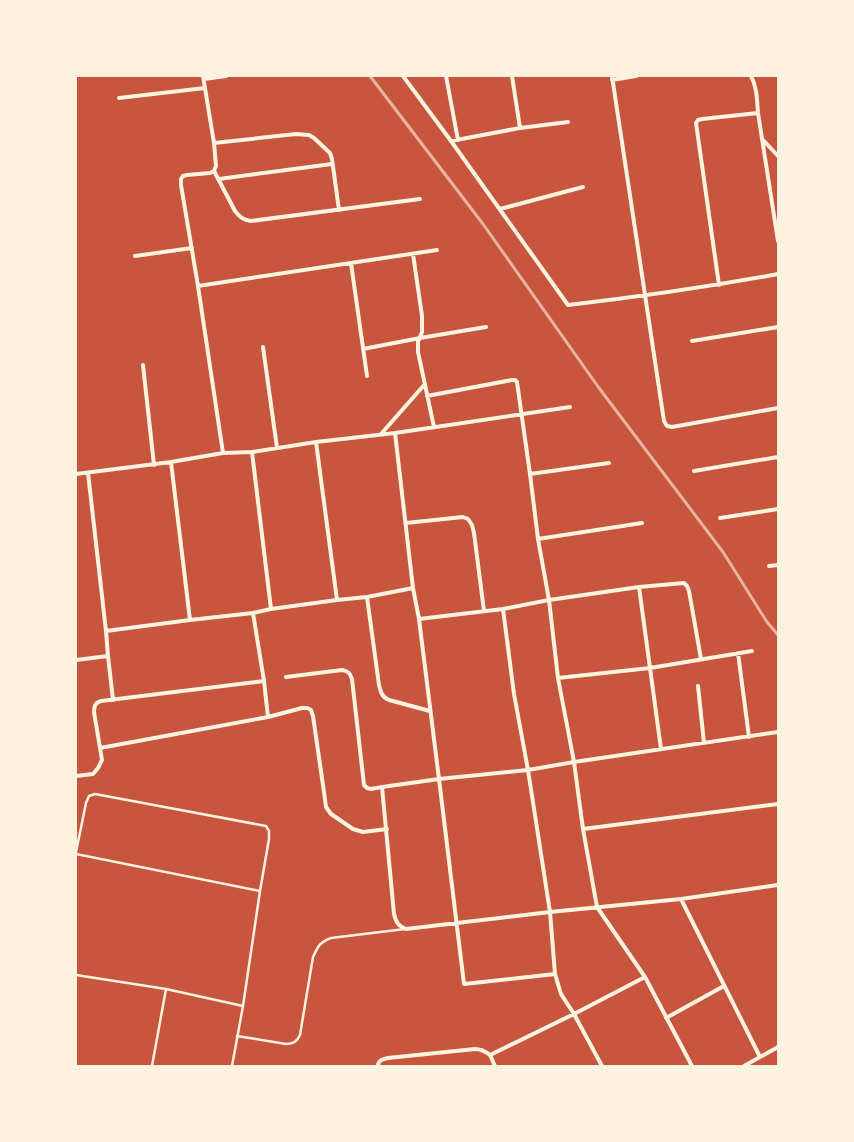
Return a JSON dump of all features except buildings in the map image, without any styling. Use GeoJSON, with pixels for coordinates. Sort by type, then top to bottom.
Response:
{"type":"FeatureCollection","features":[{"type":"Feature","properties":{"kind":"street"},"geometry":{"type":"LineString","coordinates":[[223,453],[181,180],[182,176],[210,173],[216,166],[204,77],[226,76]]}},
{"type":"Feature","properties":{"kind":"street"},"geometry":{"type":"LineString","coordinates":[[403,76],[500,209],[568,306],[645,296],[778,274]]}},
{"type":"Feature","properties":{"kind":"street"},"geometry":{"type":"LineString","coordinates":[[446,76],[458,140]]}},
{"type":"Feature","properties":{"kind":"street"},"geometry":{"type":"LineString","coordinates":[[514,76],[520,128]]}},
{"type":"Feature","properties":{"kind":"street"},"geometry":{"type":"LineString","coordinates":[[636,76],[612,78],[664,421],[667,426],[672,427],[778,408]]}},
{"type":"Feature","properties":{"kind":"street"},"geometry":{"type":"LineString","coordinates":[[750,76],[753,80],[756,91],[778,241]]}},
{"type":"Feature","properties":{"kind":"street"},"geometry":{"type":"LineString","coordinates":[[119,98],[206,88]]}},
{"type":"Feature","properties":{"kind":"street"},"geometry":{"type":"LineString","coordinates":[[719,284],[696,123],[698,120],[702,119],[758,112]]}},
{"type":"Feature","properties":{"kind":"street"},"geometry":{"type":"LineString","coordinates":[[451,141],[520,128],[568,122]]}},
{"type":"Feature","properties":{"kind":"street"},"geometry":{"type":"LineString","coordinates":[[214,143],[302,133],[309,135],[330,153],[339,210]]}},
{"type":"Feature","properties":{"kind":"street"},"geometry":{"type":"LineString","coordinates":[[763,139],[778,156]]}},
{"type":"Feature","properties":{"kind":"street"},"geometry":{"type":"LineString","coordinates":[[219,179],[332,164]]}},
{"type":"Feature","properties":{"kind":"street"},"geometry":{"type":"LineString","coordinates":[[214,170],[235,211],[244,220],[251,221],[420,199]]}},
{"type":"Feature","properties":{"kind":"street"},"geometry":{"type":"LineString","coordinates":[[500,209],[583,187]]}},
{"type":"Feature","properties":{"kind":"street"},"geometry":{"type":"LineString","coordinates":[[135,256],[192,248]]}},
{"type":"Feature","properties":{"kind":"street"},"geometry":{"type":"LineString","coordinates":[[198,286],[437,250]]}},
{"type":"Feature","properties":{"kind":"street"},"geometry":{"type":"LineString","coordinates":[[412,254],[423,324],[418,352],[434,427]]}},
{"type":"Feature","properties":{"kind":"street"},"geometry":{"type":"LineString","coordinates":[[351,263],[367,376]]}},
{"type":"Feature","properties":{"kind":"street"},"geometry":{"type":"LineString","coordinates":[[363,349],[486,327]]}},
{"type":"Feature","properties":{"kind":"street"},"geometry":{"type":"LineString","coordinates":[[692,340],[778,327]]}},
{"type":"Feature","properties":{"kind":"street"},"geometry":{"type":"LineString","coordinates":[[263,348],[277,448]]}},
{"type":"Feature","properties":{"kind":"street"},"geometry":{"type":"LineString","coordinates":[[143,365],[154,465]]}},
{"type":"Feature","properties":{"kind":"street"},"geometry":{"type":"LineString","coordinates":[[427,396],[515,380],[518,385],[538,539],[549,600],[558,678],[574,762],[583,829],[597,907],[645,977],[692,1066]]}},
{"type":"Feature","properties":{"kind":"street"},"geometry":{"type":"LineString","coordinates":[[381,435],[425,384]]}},
{"type":"Feature","properties":{"kind":"street"},"geometry":{"type":"LineString","coordinates":[[76,474],[154,465],[223,453],[252,452],[316,442],[381,435],[570,408]]}},
{"type":"Feature","properties":{"kind":"street"},"geometry":{"type":"LineString","coordinates":[[395,433],[413,588],[419,619],[464,984],[554,974]]}},
{"type":"Feature","properties":{"kind":"street"},"geometry":{"type":"LineString","coordinates":[[316,442],[337,600]]}},
{"type":"Feature","properties":{"kind":"street"},"geometry":{"type":"LineString","coordinates":[[252,452],[271,609]]}},
{"type":"Feature","properties":{"kind":"street"},"geometry":{"type":"LineString","coordinates":[[694,471],[778,456]]}},
{"type":"Feature","properties":{"kind":"street"},"geometry":{"type":"LineString","coordinates":[[171,462],[190,620]]}},
{"type":"Feature","properties":{"kind":"street"},"geometry":{"type":"LineString","coordinates":[[530,474],[609,463]]}},
{"type":"Feature","properties":{"kind":"street"},"geometry":{"type":"LineString","coordinates":[[88,473],[113,700]]}},
{"type":"Feature","properties":{"kind":"street"},"geometry":{"type":"LineString","coordinates":[[720,518],[778,509]]}},
{"type":"Feature","properties":{"kind":"street"},"geometry":{"type":"LineString","coordinates":[[406,524],[463,517],[468,519],[472,525],[474,533],[484,611]]}},
{"type":"Feature","properties":{"kind":"street"},"geometry":{"type":"LineString","coordinates":[[538,539],[642,523]]}},
{"type":"Feature","properties":{"kind":"street"},"geometry":{"type":"LineString","coordinates":[[769,566],[778,565]]}},
{"type":"Feature","properties":{"kind":"street"},"geometry":{"type":"LineString","coordinates":[[419,619],[503,609],[549,600],[639,587],[684,583],[689,591],[701,659]]}},
{"type":"Feature","properties":{"kind":"street"},"geometry":{"type":"LineString","coordinates":[[639,587],[661,749]]}},
{"type":"Feature","properties":{"kind":"street"},"geometry":{"type":"LineString","coordinates":[[106,631],[253,613],[271,609],[367,597],[413,588]]}},
{"type":"Feature","properties":{"kind":"street"},"geometry":{"type":"LineString","coordinates":[[367,597],[381,693],[384,698],[389,700],[430,711]]}},
{"type":"Feature","properties":{"kind":"street"},"geometry":{"type":"LineString","coordinates":[[503,609],[514,694],[528,770],[550,912],[554,974],[561,994],[574,1014],[602,1066]]}},
{"type":"Feature","properties":{"kind":"street"},"geometry":{"type":"LineString","coordinates":[[253,613],[268,716]]}},
{"type":"Feature","properties":{"kind":"street"},"geometry":{"type":"LineString","coordinates":[[558,678],[650,668],[752,650]]}},
{"type":"Feature","properties":{"kind":"street"},"geometry":{"type":"LineString","coordinates":[[738,653],[749,737]]}},
{"type":"Feature","properties":{"kind":"street"},"geometry":{"type":"LineString","coordinates":[[76,660],[108,656]]}},
{"type":"Feature","properties":{"kind":"street"},"geometry":{"type":"LineString","coordinates":[[286,677],[347,670],[352,679],[364,785],[371,789],[439,779],[528,770],[778,732]]}},
{"type":"Feature","properties":{"kind":"street"},"geometry":{"type":"LineString","coordinates":[[76,776],[93,774],[102,760],[94,712],[94,706],[97,703],[101,701],[264,681]]}},
{"type":"Feature","properties":{"kind":"street"},"geometry":{"type":"LineString","coordinates":[[698,686],[704,743]]}},
{"type":"Feature","properties":{"kind":"street"},"geometry":{"type":"LineString","coordinates":[[100,748],[307,708],[311,710],[313,716],[324,799],[328,811],[344,824],[357,831],[363,832],[387,829]]}},
{"type":"Feature","properties":{"kind":"street"},"geometry":{"type":"LineString","coordinates":[[382,787],[396,921],[399,926],[406,929],[550,912],[681,899],[778,885]]}},
{"type":"Feature","properties":{"kind":"street"},"geometry":{"type":"LineString","coordinates":[[583,829],[778,804]]}},
{"type":"Feature","properties":{"kind":"street"},"geometry":{"type":"LineString","coordinates":[[681,899],[760,1057]]}},
{"type":"Feature","properties":{"kind":"street"},"geometry":{"type":"LineString","coordinates":[[490,1055],[645,977]]}},
{"type":"Feature","properties":{"kind":"street"},"geometry":{"type":"LineString","coordinates":[[666,1018],[724,986]]}},
{"type":"Feature","properties":{"kind":"street"},"geometry":{"type":"LineString","coordinates":[[744,1066],[778,1047]]}},
{"type":"Feature","properties":{"kind":"street"},"geometry":{"type":"LineString","coordinates":[[378,1066],[381,1060],[388,1058],[475,1049],[481,1049],[490,1055],[495,1066]]}},
{"type":"Feature","properties":{"kind":"lane"},"geometry":{"type":"LineString","coordinates":[[232,1066],[244,1006],[269,831],[266,826],[261,824],[95,794],[89,796],[86,803],[76,853],[260,891]]}},
{"type":"Feature","properties":{"kind":"lane"},"geometry":{"type":"LineString","coordinates":[[237,1036],[292,1044],[300,1035],[313,957],[323,941],[331,938],[406,929]]}},
{"type":"Feature","properties":{"kind":"lane"},"geometry":{"type":"LineString","coordinates":[[76,975],[166,989],[244,1006]]}},
{"type":"Feature","properties":{"kind":"lane"},"geometry":{"type":"LineString","coordinates":[[152,1066],[166,989]]}},
{"type":"Feature","properties":{"kind":"railway"},"geometry":{"type":"LineString","coordinates":[[370,76],[483,224],[599,388],[723,552],[767,622],[778,635]]}}]}
